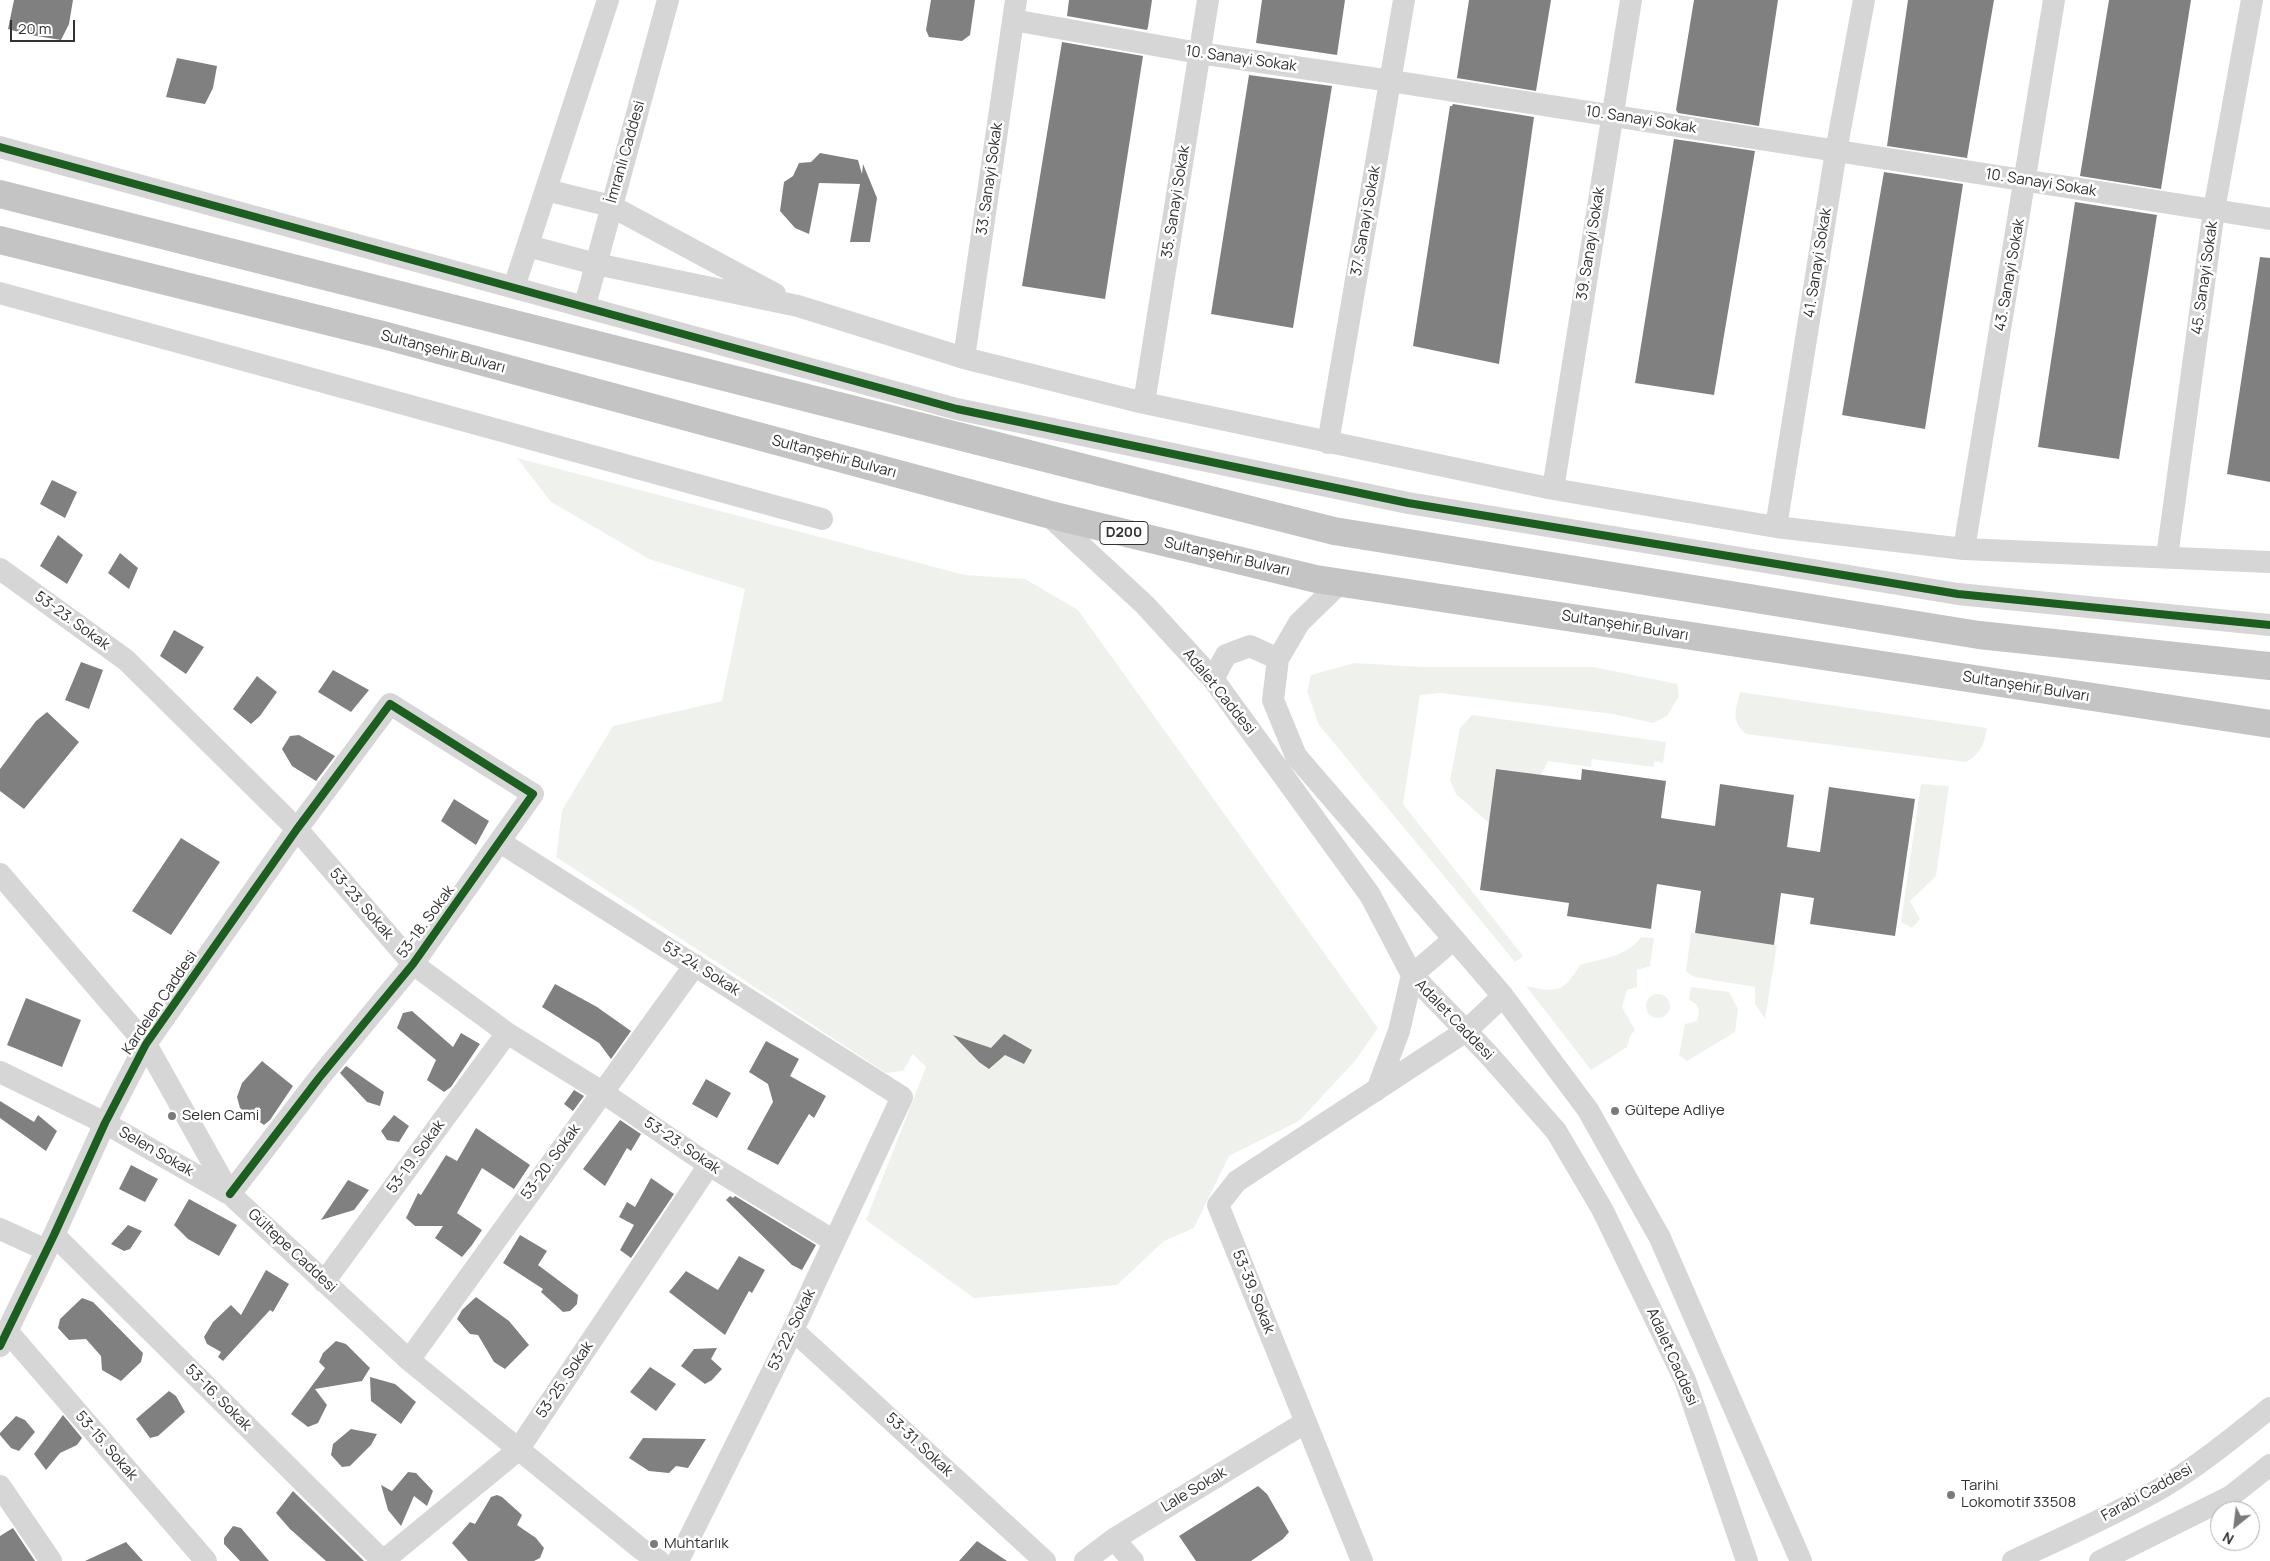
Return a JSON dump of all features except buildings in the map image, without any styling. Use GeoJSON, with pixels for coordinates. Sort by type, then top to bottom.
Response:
{"type":"FeatureCollection","features":[{"type":"Feature","properties":{"kind":"highway"},"geometry":{"type":"LineString","coordinates":[[0,194],[1334,531],[1979,635],[2270,666]]}},
{"type":"Feature","properties":{"kind":"highway","name":"Sultanşehir Bulvarı"},"geometry":{"type":"LineString","coordinates":[[0,240],[383,335],[1048,514],[1316,579],[2270,724]]}},
{"type":"Feature","properties":{"kind":"street"},"geometry":{"type":"LineString","coordinates":[[514,287],[608,0]]}},
{"type":"Feature","properties":{"kind":"street","name":"İmranlı Caddesi"},"geometry":{"type":"LineString","coordinates":[[585,305],[668,0]]}},
{"type":"Feature","properties":{"kind":"street","name":"35. Sanayi Sokak"},"geometry":{"type":"LineString","coordinates":[[1144,403],[1208,0]]}},
{"type":"Feature","properties":{"kind":"street","name":"37. Sanayi Sokak"},"geometry":{"type":"LineString","coordinates":[[1328,443],[1404,0]]}},
{"type":"Feature","properties":{"kind":"street","name":"39. Sanayi Sokak"},"geometry":{"type":"LineString","coordinates":[[1553,489],[1611,115],[1631,0]]}},
{"type":"Feature","properties":{"kind":"street","name":"41. Sanayi Sokak"},"geometry":{"type":"LineString","coordinates":[[1776,527],[1836,151],[1864,0]]}},
{"type":"Feature","properties":{"kind":"street","name":"43. Sanayi Sokak"},"geometry":{"type":"LineString","coordinates":[[1964,549],[2054,0]]}},
{"type":"Feature","properties":{"kind":"street","name":"45. Sanayi Sokak"},"geometry":{"type":"LineString","coordinates":[[2166,557],[2214,210],[2252,0]]}},
{"type":"Feature","properties":{"kind":"street","name":"10. Sanayi Sokak"},"geometry":{"type":"LineString","coordinates":[[1014,10],[1199,54],[1611,115],[2270,219]]}},
{"type":"Feature","properties":{"kind":"street","name":"33. Sanayi Sokak"},"geometry":{"type":"LineString","coordinates":[[964,358],[1014,10]]}},
{"type":"Feature","properties":{"kind":"street"},"geometry":{"type":"LineString","coordinates":[[0,147],[585,305],[957,409],[1408,503],[1958,594],[2270,625]]}},
{"type":"Feature","properties":{"kind":"street"},"geometry":{"type":"LineString","coordinates":[[546,190],[611,206],[798,306]]}},
{"type":"Feature","properties":{"kind":"street"},"geometry":{"type":"LineString","coordinates":[[528,246],[596,264],[798,306],[964,358],[1144,403],[1553,489],[1776,527],[1964,549],[2270,562]]}},
{"type":"Feature","properties":{"kind":"street"},"geometry":{"type":"LineString","coordinates":[[0,293],[822,519]]}},
{"type":"Feature","properties":{"kind":"street","name":"Adalet Caddesi"},"geometry":{"type":"LineString","coordinates":[[1048,514],[1145,605],[1213,679],[1370,894],[1412,975],[1466,1031],[1556,1131],[1602,1209],[1685,1380],[1747,1561]]}},
{"type":"Feature","properties":{"kind":"street","name":"53-23. Sokak"},"geometry":{"type":"LineString","coordinates":[[0,569],[126,660],[296,829],[413,964],[507,1033],[602,1092],[709,1165],[834,1241]]}},
{"type":"Feature","properties":{"kind":"street"},"geometry":{"type":"LineString","coordinates":[[1340,583],[1299,623],[1278,659],[1273,700],[1296,756],[1503,996],[1588,1110],[1660,1238],[1799,1560]]}},
{"type":"Feature","properties":{"kind":"street"},"geometry":{"type":"LineString","coordinates":[[1213,679],[1226,655],[1250,646],[1278,659]]}},
{"type":"Feature","properties":{"kind":"street","name":"Kardelen Caddesi"},"geometry":{"type":"LineString","coordinates":[[3,1339],[105,1122],[146,1044],[296,829],[390,704]]}},
{"type":"Feature","properties":{"kind":"street","name":"53-18. Sokak"},"geometry":{"type":"LineString","coordinates":[[230,1194],[319,1078],[413,964],[533,794],[390,704]]}},
{"type":"Feature","properties":{"kind":"street","name":"53-24. Sokak"},"geometry":{"type":"LineString","coordinates":[[500,842],[902,1097]]}},
{"type":"Feature","properties":{"kind":"street","name":"Gültepe Caddesi"},"geometry":{"type":"LineString","coordinates":[[0,874],[146,1044],[230,1194],[409,1360],[518,1450],[642,1557]]}},
{"type":"Feature","properties":{"kind":"street"},"geometry":{"type":"LineString","coordinates":[[1376,1090],[1399,1031],[1412,975],[1454,939]]}},
{"type":"Feature","properties":{"kind":"street","name":"53-20. Sokak"},"geometry":{"type":"LineString","coordinates":[[409,1360],[695,965]]}},
{"type":"Feature","properties":{"kind":"street","name":"53-39. Sokak"},"geometry":{"type":"LineString","coordinates":[[1362,1561],[1218,1205],[1237,1181],[1466,1031],[1503,996]]}},
{"type":"Feature","properties":{"kind":"street","name":"53-19. Sokak"},"geometry":{"type":"LineString","coordinates":[[324,1282],[507,1033]]}},
{"type":"Feature","properties":{"kind":"street","name":"Selen Sokak"},"geometry":{"type":"LineString","coordinates":[[0,1072],[105,1122],[230,1194]]}},
{"type":"Feature","properties":{"kind":"street","name":"53-22. Sokak"},"geometry":{"type":"LineString","coordinates":[[678,1561],[793,1330],[902,1097]]}},
{"type":"Feature","properties":{"kind":"street","name":"53-25. Sokak"},"geometry":{"type":"LineString","coordinates":[[383,1561],[518,1450],[709,1165]]}},
{"type":"Feature","properties":{"kind":"street"},"geometry":{"type":"LineString","coordinates":[[0,1229],[50,1242]]}},
{"type":"Feature","properties":{"kind":"street","name":"53-16. Sokak"},"geometry":{"type":"LineString","coordinates":[[50,1242],[383,1561]]}},
{"type":"Feature","properties":{"kind":"street","name":"53-31. Sokak"},"geometry":{"type":"LineString","coordinates":[[793,1330],[1045,1561]]}},
{"type":"Feature","properties":{"kind":"street","name":"53-15. Sokak"},"geometry":{"type":"LineString","coordinates":[[3,1339],[206,1561]]}},
{"type":"Feature","properties":{"kind":"street","name":"Farabi Caddesi"},"geometry":{"type":"LineString","coordinates":[[2013,1561],[2163,1487],[2207,1458],[2270,1408]]}},
{"type":"Feature","properties":{"kind":"street","name":"Lale Sokak"},"geometry":{"type":"LineString","coordinates":[[1085,1561],[1114,1539],[1306,1422]]}},
{"type":"Feature","properties":{"kind":"street"},"geometry":{"type":"LineString","coordinates":[[2112,1558],[2231,1496],[2268,1471]]}},
{"type":"Feature","properties":{"kind":"street"},"geometry":{"type":"LineString","coordinates":[[0,1486],[51,1561]]}},
{"type":"Feature","properties":{"kind":"street"},"geometry":{"type":"LineString","coordinates":[[1114,1539],[1133,1561]]}},
{"type":"Feature","properties":{"kind":"shaded area"},"geometry":{"type":"Polygon","coordinates":[[[517,458],[965,575],[1025,579],[1078,610],[1378,1028],[1355,1061],[1299,1121],[1229,1156],[1194,1228],[1164,1241],[1117,1285],[974,1298],[866,1220],[926,1067],[913,1054],[903,1071],[886,1073],[556,857],[562,810],[613,726],[722,701],[745,589],[649,559],[551,502],[517,458]]]}},
{"type":"Feature","properties":{"kind":"shaded area"},"geometry":{"type":"Polygon","coordinates":[[[1355,663],[1423,667],[1593,667],[1677,684],[1679,696],[1667,716],[1653,723],[1613,714],[1441,693],[1420,695],[1403,804],[1523,956],[1515,962],[1319,725],[1307,691],[1311,675],[1355,663]]]}},
{"type":"Feature","properties":{"kind":"shaded area"},"geometry":{"type":"Polygon","coordinates":[[[1740,692],[1987,728],[1981,748],[1975,756],[1966,762],[1746,734],[1736,720],[1740,692]]]}},
{"type":"Feature","properties":{"kind":"shaded area"},"geometry":{"type":"Polygon","coordinates":[[[1472,715],[1666,742],[1663,763],[1655,761],[1654,767],[1592,759],[1591,767],[1548,761],[1541,775],[1496,769],[1489,823],[1456,794],[1450,780],[1460,728],[1472,715]]]}},
{"type":"Feature","properties":{"kind":"shaded area"},"geometry":{"type":"Polygon","coordinates":[[[1921,784],[1949,786],[1936,876],[1910,901],[1920,919],[1912,928],[1901,922],[1921,784]]]}},
{"type":"Feature","properties":{"kind":"shaded area"},"geometry":{"type":"Polygon","coordinates":[[[1691,933],[1777,945],[1765,1019],[1755,1004],[1755,987],[1694,977],[1686,971],[1691,933]]]}},
{"type":"Feature","properties":{"kind":"shaded area"},"geometry":{"type":"Polygon","coordinates":[[[1641,937],[1654,938],[1650,966],[1637,970],[1637,987],[1627,990],[1622,1007],[1635,1030],[1630,1036],[1627,1047],[1591,1070],[1526,986],[1552,990],[1559,988],[1569,981],[1580,965],[1622,953],[1641,937]]]}},
{"type":"Feature","properties":{"kind":"shaded area"},"geometry":{"type":"Polygon","coordinates":[[[1691,987],[1729,992],[1738,1009],[1735,1032],[1687,1061],[1679,1055],[1685,1024],[1697,1021],[1699,1010],[1696,1004],[1689,1000],[1691,987]]]}},
{"type":"Feature","properties":{"kind":"shaded area"},"geometry":{"type":"Polygon","coordinates":[[[1658,994],[1663,995],[1669,1001],[1669,1011],[1663,1017],[1658,1018],[1653,1017],[1647,1011],[1646,1006],[1647,1001],[1653,995],[1658,994]]]}},
{"type":"Feature","properties":{"kind":"cycle path"},"geometry":{"type":"LineString","coordinates":[[0,147],[957,409],[1408,503],[1958,594],[2270,625]]}},
{"type":"Feature","properties":{"kind":"cycle path"},"geometry":{"type":"LineString","coordinates":[[0,1346],[54,1235],[105,1123],[146,1044],[297,829],[390,704],[533,794],[413,964],[319,1078],[230,1194]]}},
{"type":"Feature","properties":{"kind":"place","name":"Gültepe Adliye"},"geometry":{"type":"Point","coordinates":[1615,1111]}},
{"type":"Feature","properties":{"kind":"place","name":"Selen Cami"},"geometry":{"type":"Point","coordinates":[172,1116]}},
{"type":"Feature","properties":{"kind":"place","name":"Tarihi Lokomotif 33508"},"geometry":{"type":"Point","coordinates":[1951,1495]}},
{"type":"Feature","properties":{"kind":"place","name":"Muhtarlık"},"geometry":{"type":"Point","coordinates":[654,1544]}}]}
